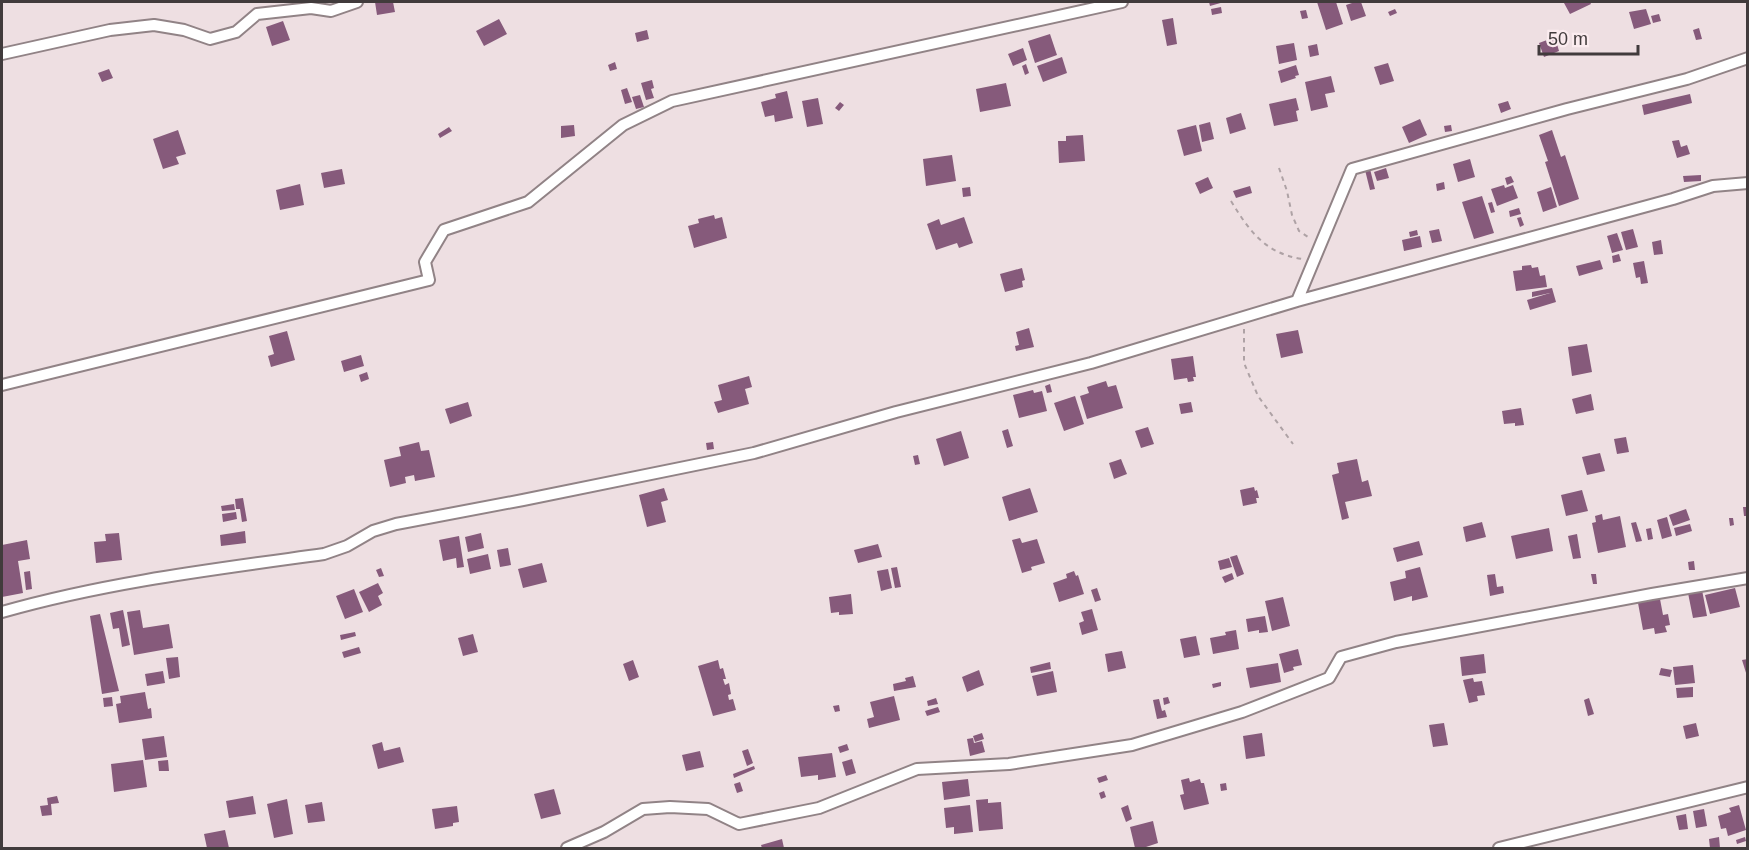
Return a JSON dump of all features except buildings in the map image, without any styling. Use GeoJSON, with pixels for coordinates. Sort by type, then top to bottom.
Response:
{"type":"FeatureCollection","features":[{"type":"Feature","properties":{"kind":"street"},"geometry":{"type":"LineString","coordinates":[[2,54],[110,30],[154,25],[184,30],[210,39],[236,32],[257,14],[311,8],[331,11],[357,2]]}},
{"type":"Feature","properties":{"kind":"street"},"geometry":{"type":"LineString","coordinates":[[2,385],[429,280],[425,262],[444,230],[528,202],[623,125],[672,101],[1122,2]]}},
{"type":"Feature","properties":{"kind":"street"},"geometry":{"type":"LineString","coordinates":[[1297,302],[1352,169],[1567,109],[1687,79],[1748,58]]}},
{"type":"Feature","properties":{"kind":"street"},"geometry":{"type":"LineString","coordinates":[[2,612],[51,598],[147,579],[324,554],[347,546],[373,531],[396,524],[754,453],[896,412],[1091,363],[1244,317],[1713,186],[1748,183]]}},
{"type":"Feature","properties":{"kind":"street"},"geometry":{"type":"LineString","coordinates":[[567,849],[604,832],[643,809],[670,807],[708,809],[740,824],[819,808],[917,769],[1009,764],[1132,745],[1242,712],[1329,678],[1341,657],[1420,638],[1748,578]]}},
{"type":"Feature","properties":{"kind":"street"},"geometry":{"type":"LineString","coordinates":[[1498,849],[1748,787]]}},
{"type":"Feature","properties":{"kind":"path"},"geometry":{"type":"LineString","coordinates":[[1279,168],[1292,215],[1299,231],[1320,246]]}},
{"type":"Feature","properties":{"kind":"path"},"geometry":{"type":"LineString","coordinates":[[1231,201],[1248,228],[1266,246],[1289,257],[1314,262]]}},
{"type":"Feature","properties":{"kind":"path"},"geometry":{"type":"LineString","coordinates":[[1244,317],[1244,363],[1258,396],[1293,444]]}}]}
